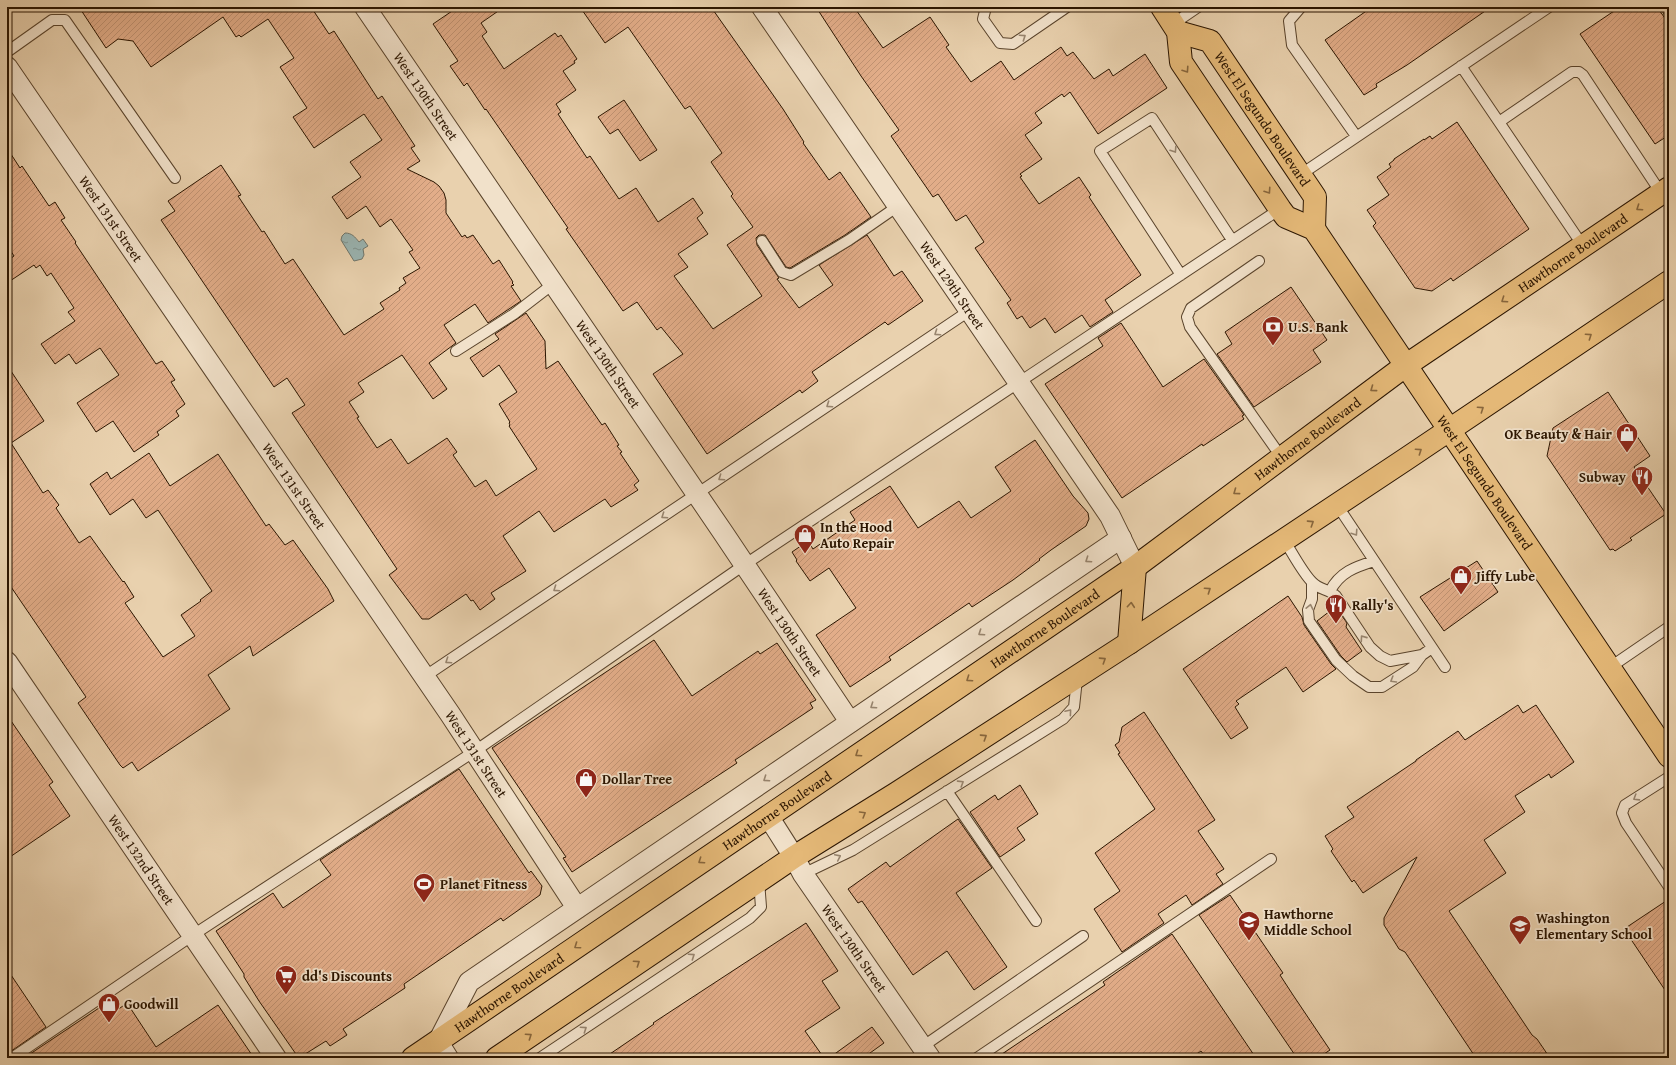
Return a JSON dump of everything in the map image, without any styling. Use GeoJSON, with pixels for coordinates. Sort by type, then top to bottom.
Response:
{"type":"FeatureCollection","features":[{"type":"Feature","properties":{"kind":"main road","name":"West El Segundo Boulevard"},"geometry":{"type":"LineString","coordinates":[[1171,21],[1210,41],[1315,197],[1314,229],[1669,756]]}},
{"type":"Feature","properties":{"kind":"main road"},"geometry":{"type":"LineString","coordinates":[[1171,21],[1181,62],[1280,209],[1286,217],[1314,229]]}},
{"type":"Feature","properties":{"kind":"main road","name":"Hawthorne Boulevard"},"geometry":{"type":"LineString","coordinates":[[413,1058],[443,1050],[768,816],[1135,567],[1405,366],[1665,190]]}},
{"type":"Feature","properties":{"kind":"main road"},"geometry":{"type":"LineString","coordinates":[[502,1057],[759,881],[798,865],[897,794],[1449,431],[1669,282]]}},
{"type":"Feature","properties":{"kind":"main road"},"geometry":{"type":"LineString","coordinates":[[1128,643],[1135,567]]}},
{"type":"Feature","properties":{"kind":"street","name":"West 130th Street"},"geometry":{"type":"LineString","coordinates":[[365,7],[850,722]]}},
{"type":"Feature","properties":{"kind":"street","name":"West 129th Street"},"geometry":{"type":"LineString","coordinates":[[762,7],[1110,516],[1135,567]]}},
{"type":"Feature","properties":{"kind":"street","name":"West 131st Street"},"geometry":{"type":"LineString","coordinates":[[7,67],[475,751],[577,908]]}},
{"type":"Feature","properties":{"kind":"street"},"geometry":{"type":"LineString","coordinates":[[443,1050],[469,982],[1121,538]]}},
{"type":"Feature","properties":{"kind":"street","name":"West 132nd Street"},"geometry":{"type":"LineString","coordinates":[[7,662],[194,935],[276,1058]]}},
{"type":"Feature","properties":{"kind":"street","name":"West 130th Street"},"geometry":{"type":"LineString","coordinates":[[768,816],[798,865],[926,1053]]}},
{"type":"Feature","properties":{"kind":"lane"},"geometry":{"type":"LineString","coordinates":[[986,7],[983,19],[1000,43],[1012,44],[1066,7]]}},
{"type":"Feature","properties":{"kind":"lane"},"geometry":{"type":"LineString","coordinates":[[1171,21],[1198,7]]}},
{"type":"Feature","properties":{"kind":"lane"},"geometry":{"type":"LineString","coordinates":[[1301,7],[1289,21],[1292,45],[1356,136]]}},
{"type":"Feature","properties":{"kind":"lane"},"geometry":{"type":"LineString","coordinates":[[1300,175],[1549,7]]}},
{"type":"Feature","properties":{"kind":"lane"},"geometry":{"type":"LineString","coordinates":[[1666,7],[1669,12]]}},
{"type":"Feature","properties":{"kind":"lane"},"geometry":{"type":"LineString","coordinates":[[7,52],[52,20],[65,20],[175,178]]}},
{"type":"Feature","properties":{"kind":"lane"},"geometry":{"type":"LineString","coordinates":[[1461,66],[1583,246]]}},
{"type":"Feature","properties":{"kind":"lane"},"geometry":{"type":"LineString","coordinates":[[1499,122],[1572,72],[1579,72],[1583,75],[1665,190]]}},
{"type":"Feature","properties":{"kind":"lane"},"geometry":{"type":"LineString","coordinates":[[1181,275],[1100,151],[1152,118],[1232,240]]}},
{"type":"Feature","properties":{"kind":"lane"},"geometry":{"type":"LineString","coordinates":[[762,241],[782,272],[791,275],[849,240],[898,206]]}},
{"type":"Feature","properties":{"kind":"lane"},"geometry":{"type":"LineString","coordinates":[[12,1058],[194,935],[475,751],[744,565],[1019,384],[1280,209]]}},
{"type":"Feature","properties":{"kind":"lane"},"geometry":{"type":"LineString","coordinates":[[1259,261],[1191,308],[1187,317],[1190,327],[1282,458]]}},
{"type":"Feature","properties":{"kind":"lane"},"geometry":{"type":"LineString","coordinates":[[456,351],[514,314],[553,284]]}},
{"type":"Feature","properties":{"kind":"lane"},"geometry":{"type":"LineString","coordinates":[[424,677],[969,311]]}},
{"type":"Feature","properties":{"kind":"lane"},"geometry":{"type":"LineString","coordinates":[[1337,505],[1445,667]]}},
{"type":"Feature","properties":{"kind":"lane"},"geometry":{"type":"LineString","coordinates":[[1284,540],[1312,582],[1322,590],[1330,590],[1336,596],[1370,647],[1380,656],[1390,661],[1422,655]]}},
{"type":"Feature","properties":{"kind":"lane"},"geometry":{"type":"LineString","coordinates":[[1330,590],[1334,582],[1352,568],[1374,561]]}},
{"type":"Feature","properties":{"kind":"lane"},"geometry":{"type":"LineString","coordinates":[[1312,582],[1312,599],[1308,610],[1309,621],[1336,660],[1354,676],[1369,686],[1382,687],[1413,667],[1422,655],[1432,648]]}},
{"type":"Feature","properties":{"kind":"lane"},"geometry":{"type":"LineString","coordinates":[[1609,668],[1669,628]]}},
{"type":"Feature","properties":{"kind":"lane"},"geometry":{"type":"LineString","coordinates":[[798,865],[853,850],[1063,719],[1074,707],[1077,677]]}},
{"type":"Feature","properties":{"kind":"lane"},"geometry":{"type":"LineString","coordinates":[[1669,777],[1625,805],[1622,812],[1626,823],[1669,887]]}},
{"type":"Feature","properties":{"kind":"lane"},"geometry":{"type":"LineString","coordinates":[[947,791],[1036,921]]}},
{"type":"Feature","properties":{"kind":"lane"},"geometry":{"type":"LineString","coordinates":[[977,1058],[1271,859]]}},
{"type":"Feature","properties":{"kind":"lane"},"geometry":{"type":"LineString","coordinates":[[540,1058],[750,918],[761,907],[759,881]]}},
{"type":"Feature","properties":{"kind":"lane"},"geometry":{"type":"LineString","coordinates":[[926,1053],[1083,936]]}},
{"type":"Feature","properties":{"kind":"water"},"geometry":{"type":"Polygon","coordinates":[[[345,233],[355,237],[359,242],[363,239],[368,246],[363,249],[364,255],[362,259],[354,261],[341,240],[345,233]]]}},
{"type":"Feature","properties":{"kind":"building"},"geometry":{"type":"Polygon","coordinates":[[[79,7],[311,7],[329,34],[334,31],[378,99],[382,96],[415,146],[411,148],[420,161],[407,169],[439,186],[444,193],[446,200],[446,213],[462,237],[465,235],[467,238],[473,235],[493,264],[499,260],[513,282],[512,283],[514,285],[511,286],[521,301],[488,323],[475,304],[444,325],[456,343],[429,363],[447,389],[433,399],[402,355],[358,383],[364,392],[349,402],[359,417],[357,418],[377,448],[391,439],[408,464],[447,438],[457,452],[453,455],[475,487],[486,480],[496,496],[537,469],[509,426],[510,422],[499,404],[517,392],[499,365],[483,377],[470,358],[499,339],[495,334],[526,313],[545,341],[546,369],[558,361],[602,425],[605,423],[619,445],[617,446],[622,452],[620,453],[639,481],[634,485],[638,490],[611,507],[605,499],[554,532],[539,511],[503,536],[526,571],[491,593],[495,599],[480,610],[473,600],[471,601],[466,594],[429,619],[422,619],[389,575],[397,569],[292,413],[305,405],[287,378],[274,387],[161,220],[175,211],[168,201],[221,165],[241,195],[238,196],[262,232],[264,231],[285,264],[293,259],[344,335],[384,309],[380,303],[400,290],[399,288],[406,283],[403,278],[420,268],[409,252],[413,250],[391,219],[380,227],[366,206],[347,219],[332,197],[361,177],[350,162],[382,140],[364,114],[314,148],[293,117],[307,108],[280,67],[294,58],[268,19],[241,37],[239,35],[236,37],[223,17],[151,67],[133,41],[118,39],[106,48],[79,7]]]}},
{"type":"Feature","properties":{"kind":"building"},"geometry":{"type":"Polygon","coordinates":[[[458,7],[504,7],[481,23],[487,32],[482,36],[504,69],[555,33],[558,37],[561,35],[577,59],[574,61],[575,63],[563,71],[576,90],[556,104],[561,112],[558,114],[587,158],[590,156],[619,199],[636,188],[658,222],[693,198],[703,213],[697,218],[708,234],[678,254],[688,267],[674,276],[713,329],[762,296],[727,245],[753,227],[731,196],[733,194],[711,162],[722,153],[690,106],[685,109],[628,27],[605,43],[580,7],[711,7],[783,109],[804,142],[803,143],[829,180],[840,172],[871,217],[845,235],[790,268],[786,267],[765,235],[759,235],[756,238],[757,245],[779,278],[777,279],[799,308],[833,285],[819,265],[867,235],[894,276],[902,271],[923,301],[888,325],[885,322],[812,372],[818,381],[802,393],[800,390],[707,454],[653,374],[683,354],[661,327],[657,330],[637,302],[623,311],[486,109],[485,110],[467,83],[464,86],[450,66],[458,61],[433,24],[458,7]]]}},
{"type":"Feature","properties":{"kind":"building"},"geometry":{"type":"Polygon","coordinates":[[[816,7],[854,7],[883,48],[930,17],[949,45],[946,47],[971,82],[1001,61],[1014,80],[1061,47],[1067,56],[1073,52],[1094,79],[1109,69],[1113,76],[1145,54],[1167,88],[1098,134],[1070,92],[1064,97],[1062,94],[1035,113],[1042,123],[1025,135],[1042,159],[1020,174],[1022,176],[1020,177],[1039,204],[1079,177],[1091,195],[1089,197],[1141,275],[1105,300],[1113,312],[1090,327],[1082,315],[1055,333],[1045,318],[1030,328],[1022,316],[1017,319],[1007,303],[1011,300],[975,248],[984,242],[966,215],[956,221],[938,194],[933,197],[891,136],[899,130],[861,76],[816,7]]]}},
{"type":"Feature","properties":{"kind":"building"},"geometry":{"type":"Polygon","coordinates":[[[1372,7],[1491,7],[1407,65],[1376,84],[1377,87],[1364,95],[1325,40],[1372,7]]]}},
{"type":"Feature","properties":{"kind":"building"},"geometry":{"type":"Polygon","coordinates":[[[1620,7],[1657,7],[1669,24],[1669,135],[1655,144],[1580,34],[1620,7]]]}},
{"type":"Feature","properties":{"kind":"building"},"geometry":{"type":"Polygon","coordinates":[[[624,100],[657,150],[640,161],[618,129],[610,134],[598,117],[624,100]]]}},
{"type":"Feature","properties":{"kind":"building"},"geometry":{"type":"Polygon","coordinates":[[[1457,122],[1529,229],[1453,281],[1451,278],[1432,291],[1415,288],[1373,226],[1376,223],[1367,210],[1389,195],[1377,177],[1391,167],[1389,164],[1394,159],[1424,139],[1430,136],[1432,139],[1457,122]]]}},
{"type":"Feature","properties":{"kind":"building"},"geometry":{"type":"Polygon","coordinates":[[[7,148],[20,168],[22,166],[49,206],[55,202],[65,218],[61,220],[76,242],[75,243],[156,364],[162,361],[175,380],[171,382],[185,404],[176,411],[179,416],[157,432],[159,435],[134,452],[113,421],[96,432],[77,403],[119,375],[100,348],[76,364],[69,354],[55,364],[41,344],[75,321],[68,312],[74,308],[51,273],[47,276],[40,265],[36,268],[34,265],[7,283],[7,261],[14,256],[7,245],[7,148]]]}},
{"type":"Feature","properties":{"kind":"building","name":"U.S. Bank"},"geometry":{"type":"Polygon","coordinates":[[[1291,287],[1327,340],[1313,350],[1321,362],[1254,407],[1217,354],[1232,344],[1225,332],[1291,287]]]}},
{"type":"Feature","properties":{"kind":"building"},"geometry":{"type":"Polygon","coordinates":[[[1121,323],[1163,387],[1204,359],[1244,415],[1242,416],[1244,419],[1203,446],[1202,444],[1122,498],[1045,384],[1103,346],[1098,338],[1121,323]]]}},
{"type":"Feature","properties":{"kind":"building"},"geometry":{"type":"Polygon","coordinates":[[[7,365],[44,421],[11,443],[43,493],[48,490],[59,505],[56,508],[79,543],[90,536],[123,582],[124,581],[134,597],[125,603],[163,657],[195,636],[181,615],[212,591],[158,510],[146,518],[133,499],[110,515],[90,484],[107,472],[111,479],[149,453],[170,486],[218,454],[266,526],[269,524],[285,545],[293,540],[328,589],[334,601],[253,656],[250,646],[208,675],[230,709],[138,771],[132,762],[123,768],[120,765],[78,703],[86,697],[7,581],[7,365]]]}},
{"type":"Feature","properties":{"kind":"building"},"geometry":{"type":"Polygon","coordinates":[[[1608,392],[1650,456],[1634,467],[1666,514],[1630,538],[1632,540],[1615,551],[1613,549],[1610,550],[1547,456],[1553,428],[1608,392]]]}},
{"type":"Feature","properties":{"kind":"building"},"geometry":{"type":"Polygon","coordinates":[[[1035,440],[1073,496],[1088,513],[1089,519],[1086,526],[1051,550],[1013,580],[972,607],[969,603],[889,657],[891,660],[850,687],[816,635],[856,608],[829,568],[810,581],[796,561],[797,560],[792,552],[808,541],[813,549],[855,520],[850,512],[890,486],[918,528],[959,501],[971,518],[1011,491],[995,467],[1035,440]]]}},
{"type":"Feature","properties":{"kind":"building"},"geometry":{"type":"Polygon","coordinates":[[[1477,561],[1498,592],[1444,631],[1420,597],[1477,561]]]}},
{"type":"Feature","properties":{"kind":"building"},"geometry":{"type":"Polygon","coordinates":[[[1288,596],[1302,617],[1304,625],[1336,669],[1303,692],[1286,667],[1236,701],[1239,704],[1235,707],[1248,728],[1231,739],[1183,669],[1288,596]]]}},
{"type":"Feature","properties":{"kind":"building"},"geometry":{"type":"Polygon","coordinates":[[[1337,609],[1347,623],[1346,627],[1362,651],[1347,662],[1341,656],[1317,621],[1330,611],[1337,609]]]}},
{"type":"Feature","properties":{"kind":"building"},"geometry":{"type":"Polygon","coordinates":[[[654,640],[692,696],[758,651],[760,654],[777,643],[816,700],[810,703],[813,708],[735,760],[737,763],[572,872],[563,858],[566,857],[492,748],[654,640]]]}},
{"type":"Feature","properties":{"kind":"building"},"geometry":{"type":"Polygon","coordinates":[[[1518,705],[1523,713],[1536,705],[1574,762],[1551,778],[1549,774],[1515,796],[1525,812],[1484,840],[1506,873],[1449,911],[1532,1035],[1537,1039],[1550,1058],[1476,1058],[1405,952],[1399,949],[1384,925],[1384,918],[1417,857],[1363,893],[1354,880],[1352,882],[1331,851],[1333,849],[1325,836],[1354,817],[1347,807],[1458,731],[1465,740],[1518,705]]]}},
{"type":"Feature","properties":{"kind":"building"},"geometry":{"type":"Polygon","coordinates":[[[1144,712],[1215,820],[1198,831],[1224,869],[1216,874],[1223,884],[1192,905],[1186,895],[1158,914],[1164,923],[1122,952],[1094,909],[1120,891],[1095,853],[1155,809],[1118,754],[1120,753],[1115,745],[1119,742],[1122,727],[1144,712]]]}},
{"type":"Feature","properties":{"kind":"building"},"geometry":{"type":"Polygon","coordinates":[[[7,715],[53,782],[49,785],[70,816],[7,859],[7,715]]]}},
{"type":"Feature","properties":{"kind":"building"},"geometry":{"type":"Polygon","coordinates":[[[459,769],[529,873],[531,871],[542,886],[540,895],[503,921],[501,918],[404,984],[405,988],[343,1029],[347,1035],[330,1046],[326,1041],[298,1057],[259,1001],[244,977],[244,974],[216,931],[273,893],[283,908],[331,875],[320,860],[459,769]]]}},
{"type":"Feature","properties":{"kind":"building"},"geometry":{"type":"Polygon","coordinates":[[[1020,785],[1038,814],[1017,828],[1025,840],[1000,857],[970,812],[995,795],[998,800],[1020,785]]]}},
{"type":"Feature","properties":{"kind":"building"},"geometry":{"type":"Polygon","coordinates":[[[958,819],[992,868],[956,893],[1007,967],[974,990],[947,951],[913,975],[862,901],[858,903],[848,889],[886,862],[890,867],[958,819]]]}},
{"type":"Feature","properties":{"kind":"building"},"geometry":{"type":"Polygon","coordinates":[[[1230,895],[1283,973],[1280,975],[1330,1050],[1318,1058],[1297,1058],[1199,915],[1230,895]]]}},
{"type":"Feature","properties":{"kind":"building"},"geometry":{"type":"Polygon","coordinates":[[[1669,899],[1669,996],[1624,929],[1669,899]]]}},
{"type":"Feature","properties":{"kind":"building"},"geometry":{"type":"Polygon","coordinates":[[[806,923],[838,971],[822,981],[840,1008],[805,1031],[824,1058],[604,1058],[654,1024],[653,1023],[806,923]]]}},
{"type":"Feature","properties":{"kind":"building"},"geometry":{"type":"Polygon","coordinates":[[[1172,934],[1256,1058],[1206,1058],[1201,1051],[1191,1058],[996,1058],[1105,985],[1103,982],[1172,934]]]}},
{"type":"Feature","properties":{"kind":"building"},"geometry":{"type":"Polygon","coordinates":[[[7,969],[46,1027],[7,1054],[7,969]]]}},
{"type":"Feature","properties":{"kind":"building"},"geometry":{"type":"Polygon","coordinates":[[[127,1003],[156,1047],[218,1005],[254,1058],[24,1058],[102,1006],[109,1016],[127,1003]]]}},
{"type":"Feature","properties":{"kind":"building"},"geometry":{"type":"Polygon","coordinates":[[[872,1027],[884,1043],[863,1058],[829,1058],[872,1027]]]}},
{"type":"Feature","properties":{"kind":"place","name":"U.S. Bank"},"geometry":{"type":"Point","coordinates":[1273,346]}},
{"type":"Feature","properties":{"kind":"place","name":"OK Beauty & Hair"},"geometry":{"type":"Point","coordinates":[1627,454]}},
{"type":"Feature","properties":{"kind":"place","name":"Subway"},"geometry":{"type":"Point","coordinates":[1642,496]}},
{"type":"Feature","properties":{"kind":"place","name":"In the Hood Auto Repair"},"geometry":{"type":"Point","coordinates":[805,554]}},
{"type":"Feature","properties":{"kind":"place","name":"Jiffy Lube"},"geometry":{"type":"Point","coordinates":[1461,596]}},
{"type":"Feature","properties":{"kind":"place","name":"Rally's"},"geometry":{"type":"Point","coordinates":[1336,624]}},
{"type":"Feature","properties":{"kind":"place","name":"Dollar Tree"},"geometry":{"type":"Point","coordinates":[586,798]}},
{"type":"Feature","properties":{"kind":"place","name":"Planet Fitness"},"geometry":{"type":"Point","coordinates":[424,904]}},
{"type":"Feature","properties":{"kind":"place","name":"Hawthorne Middle School"},"geometry":{"type":"Point","coordinates":[1249,942]}},
{"type":"Feature","properties":{"kind":"place","name":"Washington Elementary School"},"geometry":{"type":"Point","coordinates":[1520,946]}},
{"type":"Feature","properties":{"kind":"place","name":"dd's Discounts"},"geometry":{"type":"Point","coordinates":[286,996]}},
{"type":"Feature","properties":{"kind":"place","name":"Goodwill"},"geometry":{"type":"Point","coordinates":[109,1024]}}]}
